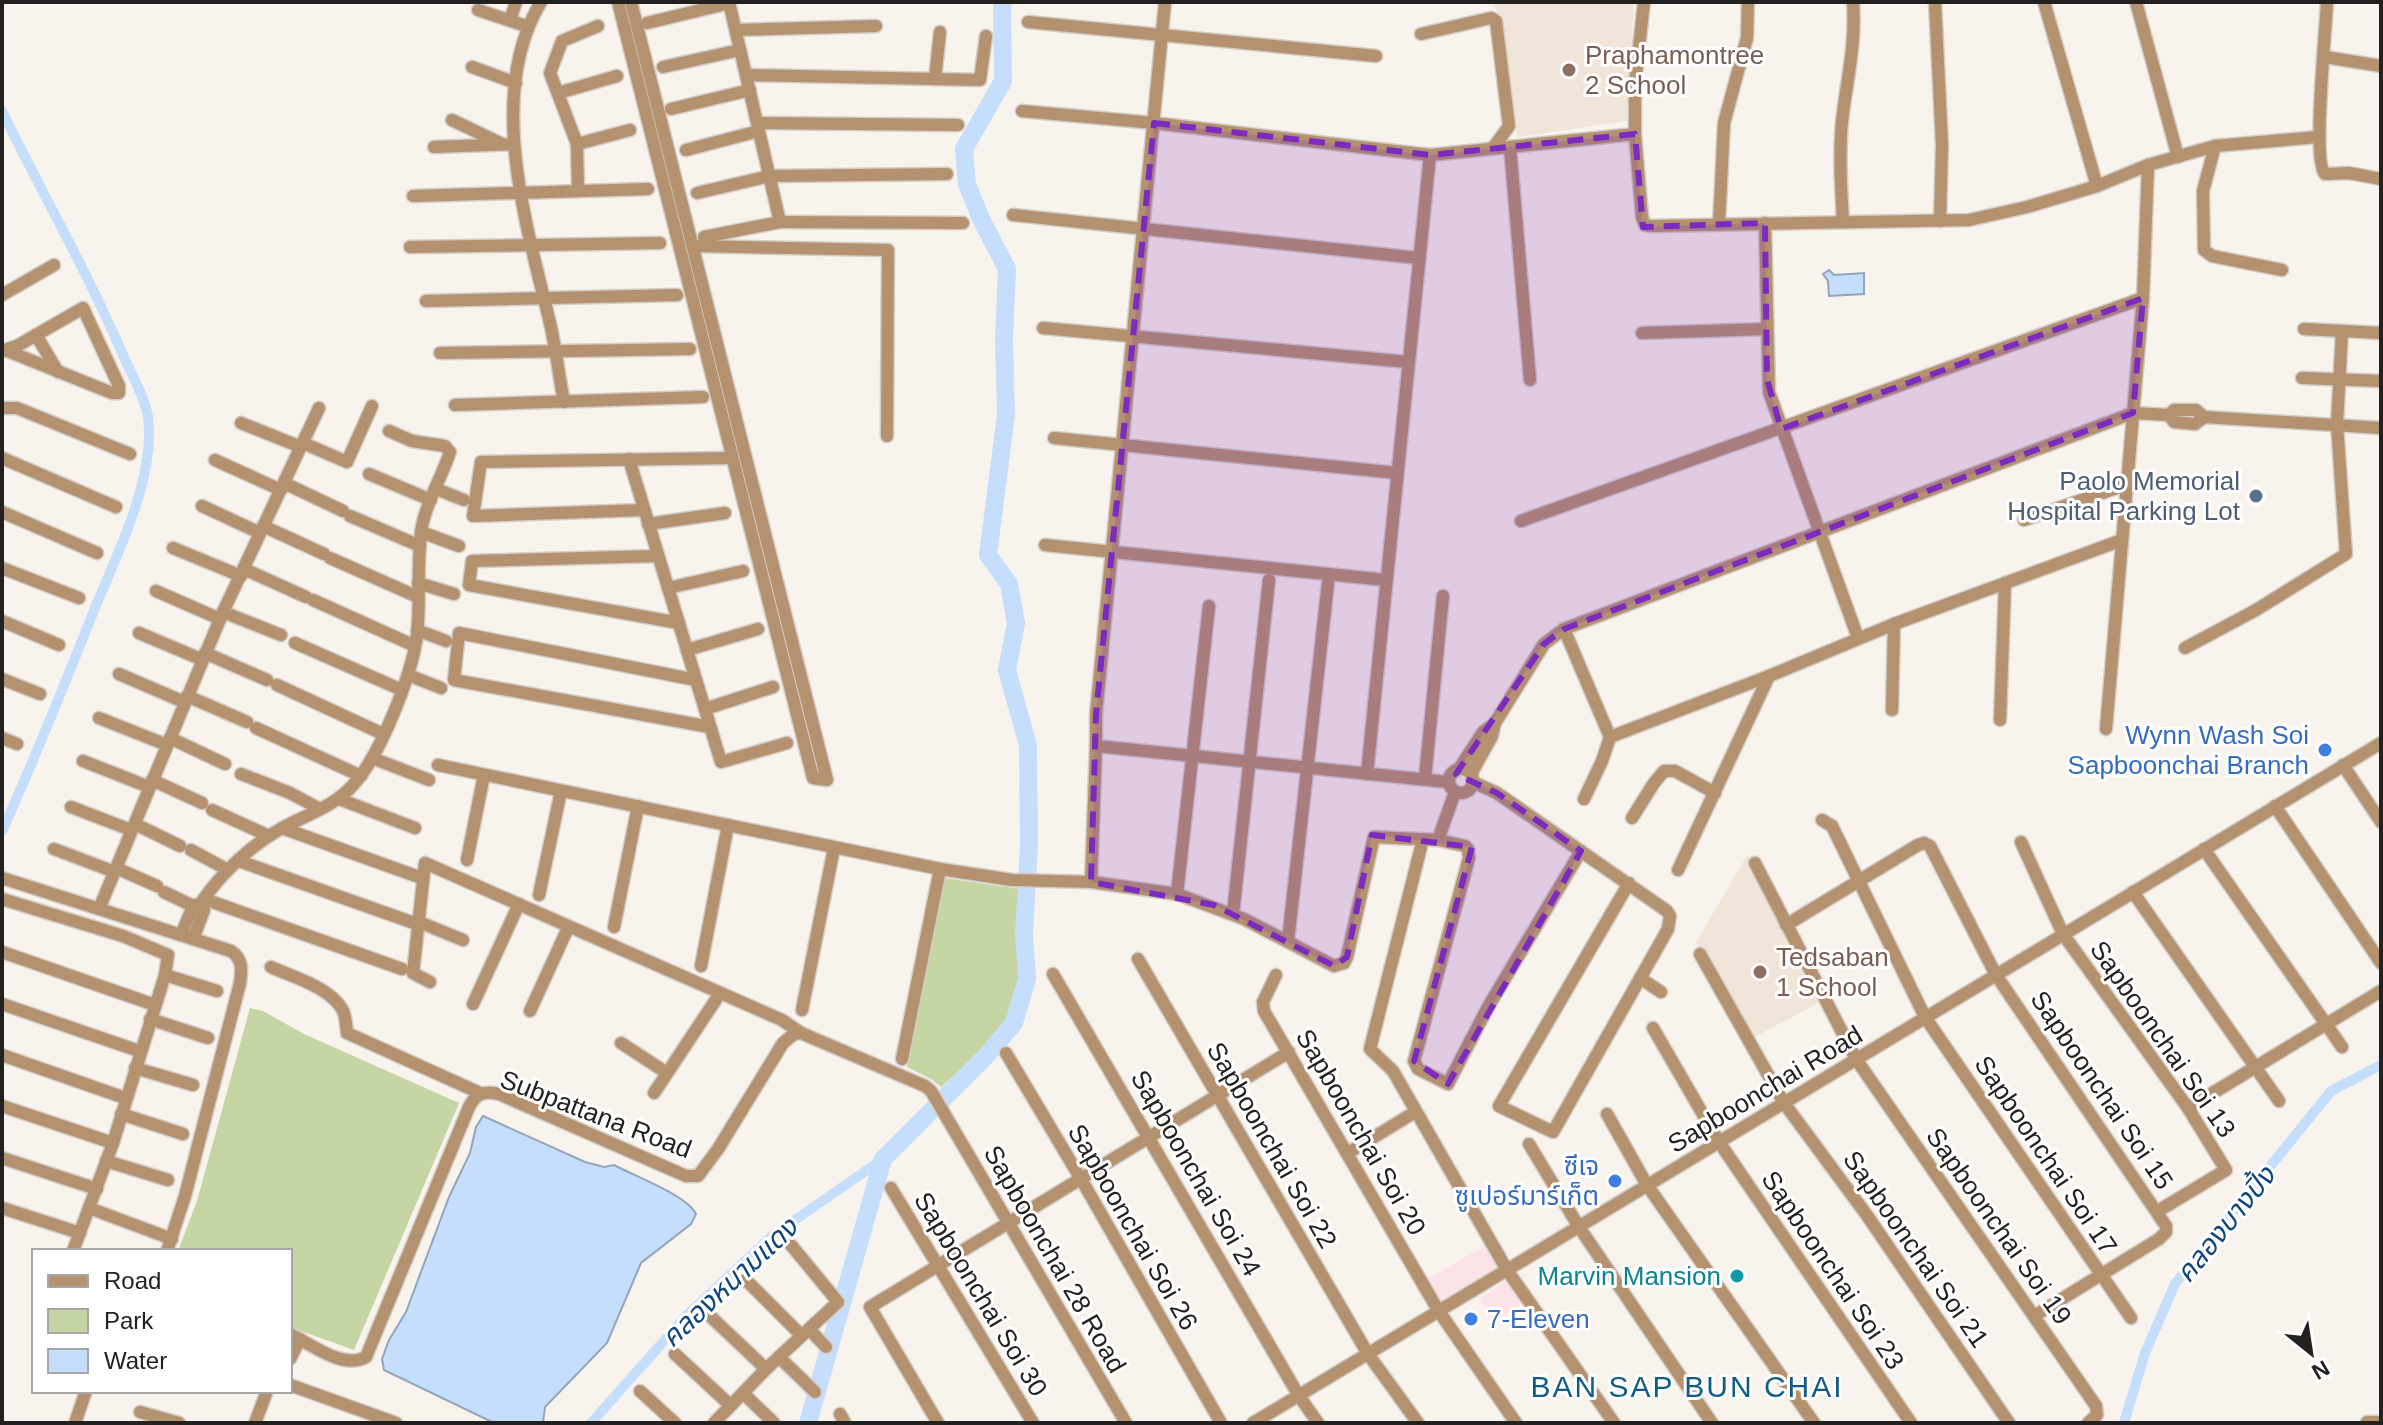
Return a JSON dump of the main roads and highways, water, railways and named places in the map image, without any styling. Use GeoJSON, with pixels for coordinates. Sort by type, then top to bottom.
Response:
{"type":"FeatureCollection","features":[{"type":"Feature","properties":{"kind":"water"},"geometry":{"type":"Polygon","coordinates":[[[1829,270],[1834,275],[1864,273],[1864,294],[1829,296],[1828,281],[1823,274],[1829,270]]]}},
{"type":"Feature","properties":{"kind":"water"},"geometry":{"type":"Polygon","coordinates":[[[483,1116],[585,1162],[604,1167],[614,1165],[671,1193],[696,1214],[691,1224],[641,1263],[607,1343],[545,1407],[543,1423],[494,1423],[384,1370],[382,1359],[389,1340],[406,1312],[449,1197],[470,1153],[476,1127],[483,1116]]]}},
{"type":"Feature","properties":{"kind":"waterway"},"geometry":{"type":"LineString","coordinates":[[808,1423],[883,1159],[985,1057],[1014,1023],[1027,979],[1024,933],[1029,845],[1028,746],[1007,670],[1016,623],[1009,584],[988,555],[1006,415],[1004,339],[1007,269],[967,184],[964,149],[1003,81],[1002,2]]}},
{"type":"Feature","properties":{"kind":"waterway"},"geometry":{"type":"LineString","coordinates":[[2,111],[95,293],[137,386],[148,417],[149,441],[140,491],[123,542],[2,831]]}},
{"type":"Feature","properties":{"kind":"waterway","name":"คลองบางปิ้ง"},"geometry":{"type":"LineString","coordinates":[[2124,1423],[2145,1353],[2175,1284],[2331,1091],[2381,1065]]}},
{"type":"Feature","properties":{"kind":"waterway","name":"คลองหนามแดง"},"geometry":{"type":"LineString","coordinates":[[591,1423],[686,1316],[773,1235],[883,1159]]}},
{"type":"Feature","properties":{"kind":"place","name":"Praphamontree 2 School"},"geometry":{"type":"Point","coordinates":[1569,70]}},
{"type":"Feature","properties":{"kind":"place","name":"Paolo Memorial Hospital Parking Lot"},"geometry":{"type":"Point","coordinates":[2256,496]}},
{"type":"Feature","properties":{"kind":"place","name":"Wynn Wash Soi Sapboonchai Branch"},"geometry":{"type":"Point","coordinates":[2325,750]}},
{"type":"Feature","properties":{"kind":"place","name":"Tedsaban 1 School"},"geometry":{"type":"Point","coordinates":[1760,972]}},
{"type":"Feature","properties":{"kind":"place","name":"ซีเจ ซูเปอร์มาร์เก็ต"},"geometry":{"type":"Point","coordinates":[1615,1181]}},
{"type":"Feature","properties":{"kind":"place","name":"Marvin Mansion"},"geometry":{"type":"Point","coordinates":[1737,1276]}},
{"type":"Feature","properties":{"kind":"place","name":"7-Eleven"},"geometry":{"type":"Point","coordinates":[1471,1319]}},
{"type":"Feature","properties":{"kind":"district","name":"BAN SAP BUN CHAI"},"geometry":{"type":"Point","coordinates":[1687,1387]}}]}
